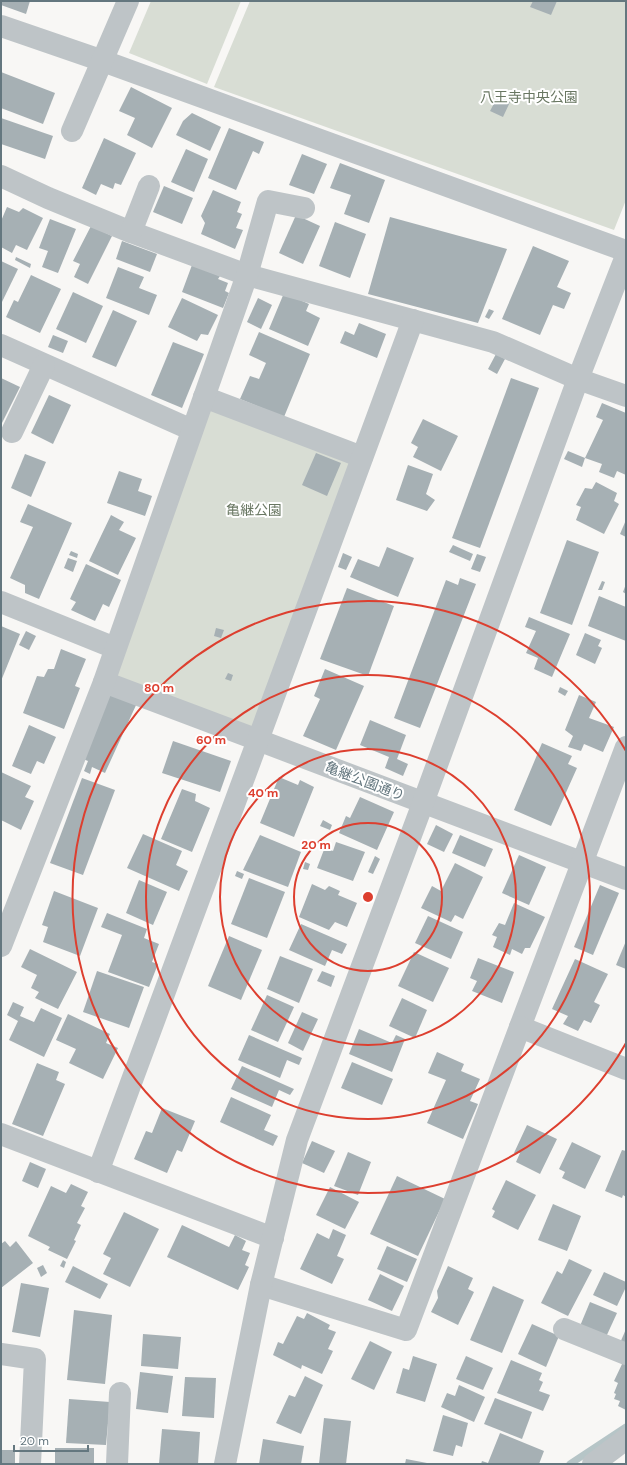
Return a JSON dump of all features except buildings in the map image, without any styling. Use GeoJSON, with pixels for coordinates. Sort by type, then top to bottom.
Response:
{"type":"FeatureCollection","features":[{"type":"Feature","properties":{"kind":"street"},"geometry":{"type":"LineString","coordinates":[[72,131],[128,1]]}},
{"type":"Feature","properties":{"kind":"street"},"geometry":{"type":"LineString","coordinates":[[1,26],[103,61],[626,251]]}},
{"type":"Feature","properties":{"kind":"street"},"geometry":{"type":"LineString","coordinates":[[1,176],[48,198],[131,232],[247,275],[493,342],[578,379],[626,396]]}},
{"type":"Feature","properties":{"kind":"street"},"geometry":{"type":"LineString","coordinates":[[131,232],[149,186]]}},
{"type":"Feature","properties":{"kind":"street"},"geometry":{"type":"LineString","coordinates":[[1,946],[104,682],[247,275],[268,201],[304,208]]}},
{"type":"Feature","properties":{"kind":"street"},"geometry":{"type":"LineString","coordinates":[[225,1464],[260,1285],[297,1140],[423,803],[578,379],[626,256]]}},
{"type":"Feature","properties":{"kind":"street"},"geometry":{"type":"LineString","coordinates":[[98,1172],[413,320]]}},
{"type":"Feature","properties":{"kind":"street"},"geometry":{"type":"LineString","coordinates":[[1,345],[192,430]]}},
{"type":"Feature","properties":{"kind":"street"},"geometry":{"type":"LineString","coordinates":[[12,432],[44,364]]}},
{"type":"Feature","properties":{"kind":"street"},"geometry":{"type":"LineString","coordinates":[[204,397],[362,457]]}},
{"type":"Feature","properties":{"kind":"street"},"geometry":{"type":"LineString","coordinates":[[1,602],[115,648]]}},
{"type":"Feature","properties":{"kind":"street","name":"亀継公園通り"},"geometry":{"type":"LineString","coordinates":[[104,682],[626,879]]}},
{"type":"Feature","properties":{"kind":"street"},"geometry":{"type":"LineString","coordinates":[[260,1285],[406,1330],[626,747]]}},
{"type":"Feature","properties":{"kind":"street"},"geometry":{"type":"LineString","coordinates":[[520,1027],[626,1069]]}},
{"type":"Feature","properties":{"kind":"street"},"geometry":{"type":"LineString","coordinates":[[1,1134],[273,1238]]}},
{"type":"Feature","properties":{"kind":"street"},"geometry":{"type":"LineString","coordinates":[[564,1329],[626,1354]]}},
{"type":"Feature","properties":{"kind":"street"},"geometry":{"type":"LineString","coordinates":[[1,1354],[35,1359],[30,1464]]}},
{"type":"Feature","properties":{"kind":"street"},"geometry":{"type":"LineString","coordinates":[[117,1464],[120,1393]]}},
{"type":"Feature","properties":{"kind":"street"},"geometry":{"type":"LineString","coordinates":[[594,1464],[626,1439]]}},
{"type":"Feature","properties":{"kind":"green space"},"geometry":{"type":"Polygon","coordinates":[[[151,1],[241,1],[207,84],[129,53],[151,1]]]}},
{"type":"Feature","properties":{"kind":"green space","name":"八王寺中央公園"},"geometry":{"type":"Polygon","coordinates":[[[250,1],[626,1],[626,200],[614,230],[214,87],[250,1]]]}},
{"type":"Feature","properties":{"kind":"green space","name":"亀継公園"},"geometry":{"type":"Polygon","coordinates":[[[209,407],[353,463],[254,731],[113,677],[209,407]]]}},
{"type":"Feature","properties":{"kind":"waterway"},"geometry":{"type":"LineString","coordinates":[[570,1464],[626,1427]]}}]}
